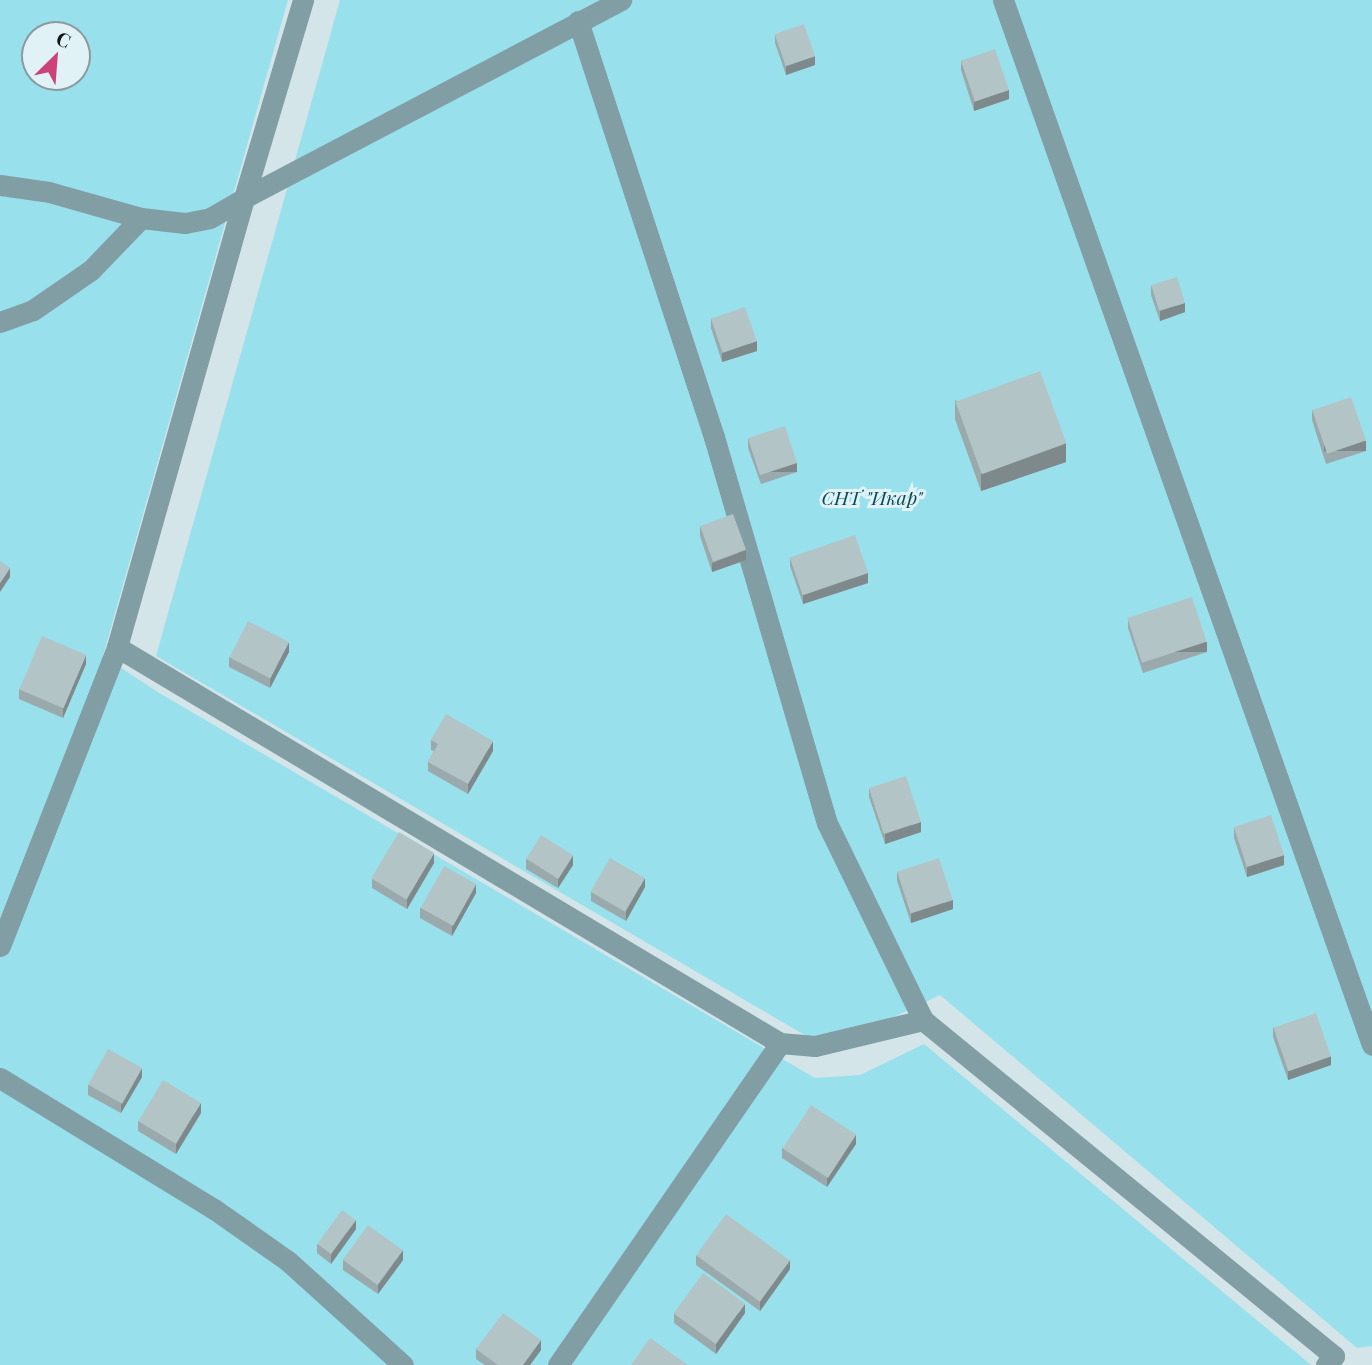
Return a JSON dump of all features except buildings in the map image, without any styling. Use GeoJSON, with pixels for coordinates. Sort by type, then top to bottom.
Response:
{"type":"FeatureCollection","features":[{"type":"Feature","properties":{"kind":"street"},"geometry":{"type":"LineString","coordinates":[[0,946],[117,647],[303,0]]}},
{"type":"Feature","properties":{"kind":"street"},"geometry":{"type":"LineString","coordinates":[[0,185],[49,192],[141,218],[185,223],[210,218],[621,0]]}},
{"type":"Feature","properties":{"kind":"street"},"geometry":{"type":"LineString","coordinates":[[1003,0],[1372,1045]]}},
{"type":"Feature","properties":{"kind":"street"},"geometry":{"type":"LineString","coordinates":[[578,21],[714,438],[827,823],[923,1020],[1330,1361]]}},
{"type":"Feature","properties":{"kind":"street"},"geometry":{"type":"LineString","coordinates":[[0,322],[33,310],[91,270],[141,218]]}},
{"type":"Feature","properties":{"kind":"street"},"geometry":{"type":"LineString","coordinates":[[117,647],[780,1043],[816,1046],[923,1020]]}},
{"type":"Feature","properties":{"kind":"street"},"geometry":{"type":"LineString","coordinates":[[558,1365],[780,1043]]}},
{"type":"Feature","properties":{"kind":"street"},"geometry":{"type":"LineString","coordinates":[[0,1078],[214,1209],[288,1261],[403,1365]]}},
{"type":"Feature","properties":{"kind":"green space"},"geometry":{"type":"Polygon","coordinates":[[[0,0],[288,0],[103,656],[156,691],[815,1078],[860,1075],[924,1044],[1311,1365],[0,1365],[0,0]]]}},
{"type":"Feature","properties":{"kind":"green space","name":"СНТ \"Икар\""},"geometry":{"type":"Polygon","coordinates":[[[340,0],[1372,0],[1372,1346],[1357,1348],[940,995],[875,1026],[808,1037],[156,656],[340,0]]]}}]}
